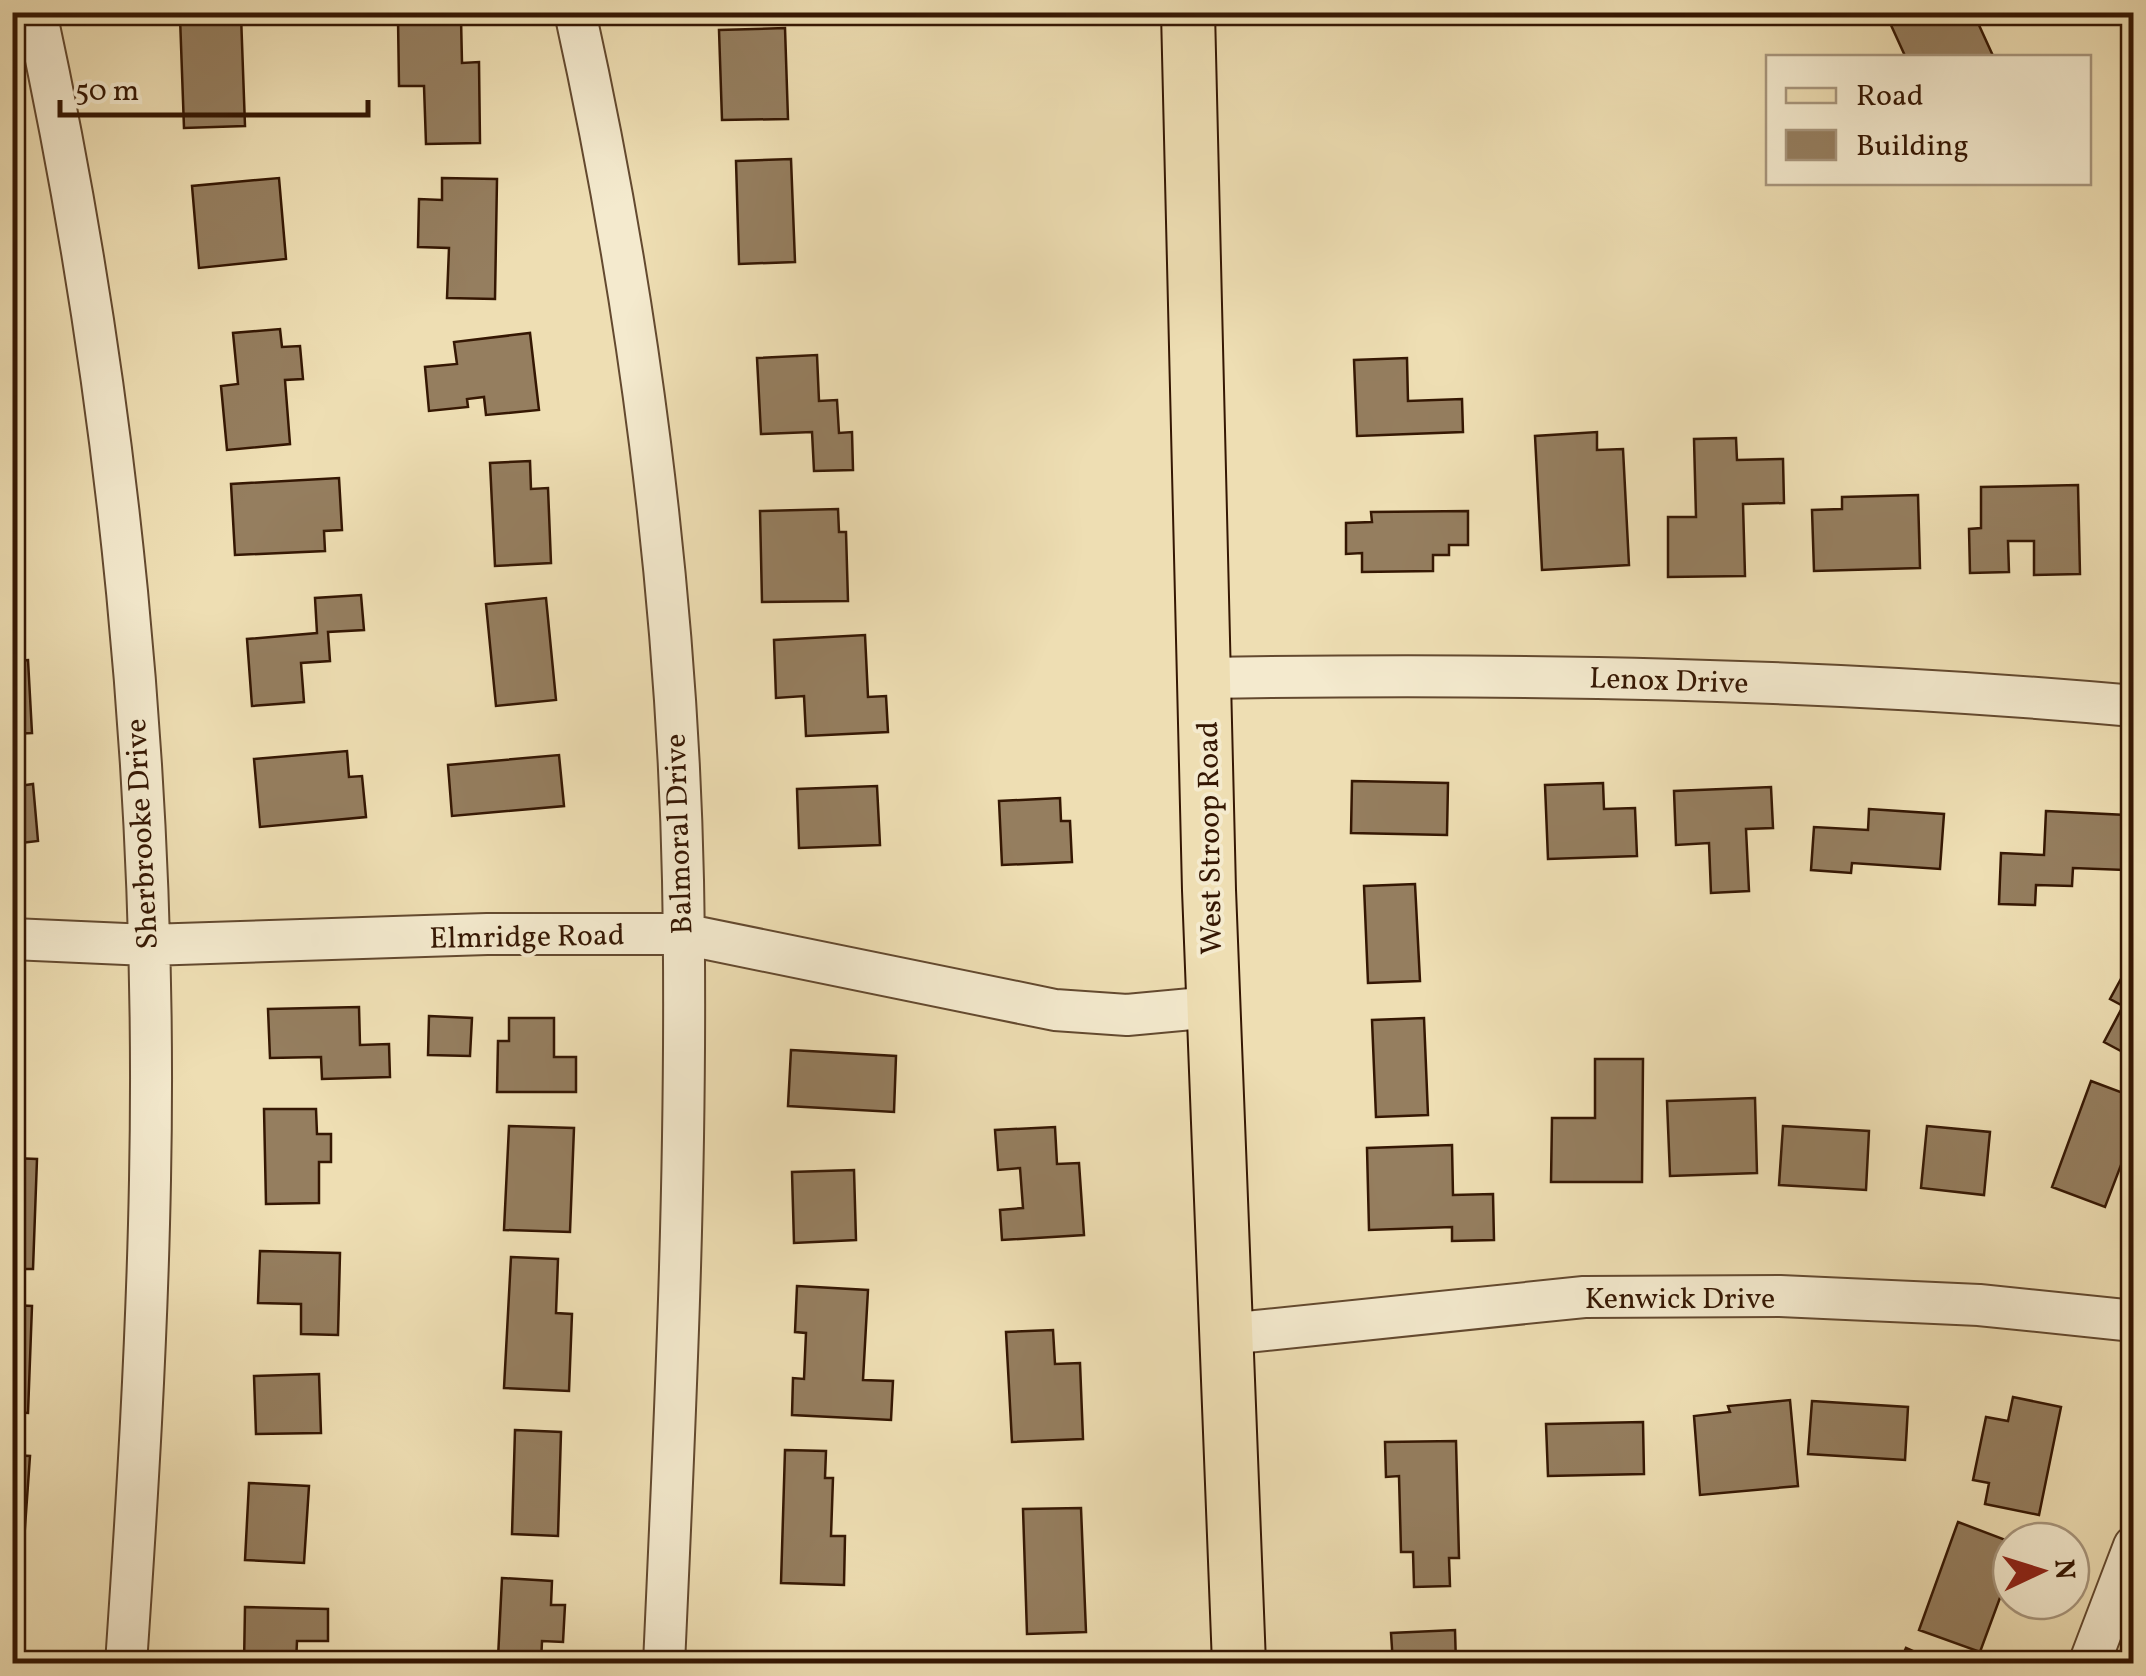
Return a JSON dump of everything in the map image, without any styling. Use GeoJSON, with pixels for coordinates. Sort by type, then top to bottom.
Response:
{"type":"FeatureCollection","features":[{"type":"Feature","properties":{"kind":"main road","name":"West Stroop Road"},"geometry":{"type":"LineString","coordinates":[[1188,12],[1213,1007],[1239,1664]]}},
{"type":"Feature","properties":{"kind":"street","name":"Sherbrooke Drive"},"geometry":{"type":"LineString","coordinates":[[36,12],[92,310],[104,404],[129,629],[148,945],[149,1214],[142,1419],[126,1664]]}},
{"type":"Feature","properties":{"kind":"street","name":"Balmoral Drive"},"geometry":{"type":"LineString","coordinates":[[575,12],[633,328],[654,493],[675,737],[683,934],[684,1220],[664,1664]]}},
{"type":"Feature","properties":{"kind":"street","name":"Lenox Drive"},"geometry":{"type":"LineString","coordinates":[[1205,678],[1495,674],[1802,685],[2134,706]]}},
{"type":"Feature","properties":{"kind":"street","name":"Elmridge Road"},"geometry":{"type":"LineString","coordinates":[[12,940],[148,945],[507,934],[683,934],[804,955],[1055,1010],[1127,1015],[1213,1007]]}},
{"type":"Feature","properties":{"kind":"street","name":"Kenwick Drive"},"geometry":{"type":"LineString","coordinates":[[1227,1334],[1584,1297],[1820,1298],[1979,1305],[2134,1321]]}},
{"type":"Feature","properties":{"kind":"street"},"geometry":{"type":"LineString","coordinates":[[2089,1664],[2134,1546]]}},
{"type":"Feature","properties":{"kind":"building"},"geometry":{"type":"Polygon","coordinates":[[[1885,12],[1973,12],[1993,55],[1905,55],[1885,12]]]}},
{"type":"Feature","properties":{"kind":"building"},"geometry":{"type":"Polygon","coordinates":[[[241,15],[245,126],[184,128],[180,17],[241,15]]]}},
{"type":"Feature","properties":{"kind":"building"},"geometry":{"type":"Polygon","coordinates":[[[461,18],[462,63],[479,62],[480,143],[426,144],[424,86],[399,86],[398,19],[461,18]]]}},
{"type":"Feature","properties":{"kind":"building"},"geometry":{"type":"Polygon","coordinates":[[[785,28],[788,119],[722,120],[719,30],[785,28]]]}},
{"type":"Feature","properties":{"kind":"building"},"geometry":{"type":"Polygon","coordinates":[[[791,159],[795,262],[739,264],[736,161],[791,159]]]}},
{"type":"Feature","properties":{"kind":"building"},"geometry":{"type":"Polygon","coordinates":[[[279,178],[286,259],[199,268],[192,186],[279,178]]]}},
{"type":"Feature","properties":{"kind":"building"},"geometry":{"type":"Polygon","coordinates":[[[442,178],[497,179],[495,299],[447,298],[449,248],[418,247],[419,199],[442,200],[442,178]]]}},
{"type":"Feature","properties":{"kind":"building"},"geometry":{"type":"Polygon","coordinates":[[[280,329],[282,347],[300,346],[303,379],[285,380],[290,444],[227,450],[221,386],[238,384],[233,333],[280,329]]]}},
{"type":"Feature","properties":{"kind":"building"},"geometry":{"type":"Polygon","coordinates":[[[530,333],[539,410],[486,415],[484,397],[467,399],[468,407],[429,411],[425,367],[457,364],[454,342],[530,333]]]}},
{"type":"Feature","properties":{"kind":"building"},"geometry":{"type":"Polygon","coordinates":[[[817,355],[819,401],[837,400],[839,433],[852,432],[853,470],[814,471],[812,432],[761,434],[757,358],[817,355]]]}},
{"type":"Feature","properties":{"kind":"building"},"geometry":{"type":"Polygon","coordinates":[[[1407,358],[1408,401],[1462,399],[1463,432],[1357,436],[1354,360],[1407,358]]]}},
{"type":"Feature","properties":{"kind":"building"},"geometry":{"type":"Polygon","coordinates":[[[1597,432],[1597,450],[1623,449],[1629,565],[1542,570],[1535,436],[1597,432]]]}},
{"type":"Feature","properties":{"kind":"building"},"geometry":{"type":"Polygon","coordinates":[[[1736,438],[1737,460],[1783,459],[1784,503],[1743,504],[1745,576],[1668,577],[1668,517],[1696,517],[1694,439],[1736,438]]]}},
{"type":"Feature","properties":{"kind":"building"},"geometry":{"type":"Polygon","coordinates":[[[530,461],[531,489],[548,488],[551,563],[495,566],[490,463],[530,461]]]}},
{"type":"Feature","properties":{"kind":"building"},"geometry":{"type":"Polygon","coordinates":[[[339,478],[342,530],[324,531],[325,551],[235,555],[231,484],[339,478]]]}},
{"type":"Feature","properties":{"kind":"building"},"geometry":{"type":"Polygon","coordinates":[[[2078,485],[2080,574],[2034,575],[2034,541],[2008,541],[2009,572],[1970,573],[1969,529],[1981,528],[1981,487],[2078,485]]]}},
{"type":"Feature","properties":{"kind":"building"},"geometry":{"type":"Polygon","coordinates":[[[1918,495],[1920,568],[1814,571],[1812,510],[1842,509],[1842,497],[1918,495]]]}},
{"type":"Feature","properties":{"kind":"building"},"geometry":{"type":"Polygon","coordinates":[[[2128,503],[2134,503],[2134,572],[2131,572],[2128,503]]]}},
{"type":"Feature","properties":{"kind":"building"},"geometry":{"type":"Polygon","coordinates":[[[838,509],[839,532],[846,532],[848,601],[762,602],[760,511],[838,509]]]}},
{"type":"Feature","properties":{"kind":"building"},"geometry":{"type":"Polygon","coordinates":[[[1468,511],[1468,545],[1449,545],[1449,555],[1433,555],[1433,571],[1362,572],[1362,553],[1346,554],[1346,523],[1372,522],[1371,512],[1468,511]]]}},
{"type":"Feature","properties":{"kind":"building"},"geometry":{"type":"Polygon","coordinates":[[[12,561],[21,623],[12,624],[12,561]]]}},
{"type":"Feature","properties":{"kind":"building"},"geometry":{"type":"Polygon","coordinates":[[[361,595],[364,630],[328,632],[330,661],[301,663],[304,702],[252,706],[247,639],[317,633],[315,598],[361,595]]]}},
{"type":"Feature","properties":{"kind":"building"},"geometry":{"type":"Polygon","coordinates":[[[546,598],[556,700],[496,706],[486,604],[546,598]]]}},
{"type":"Feature","properties":{"kind":"building"},"geometry":{"type":"Polygon","coordinates":[[[865,635],[868,697],[886,696],[888,732],[806,736],[804,696],[776,698],[774,640],[865,635]]]}},
{"type":"Feature","properties":{"kind":"building"},"geometry":{"type":"Polygon","coordinates":[[[28,660],[32,733],[12,734],[12,661],[28,660]]]}},
{"type":"Feature","properties":{"kind":"building"},"geometry":{"type":"Polygon","coordinates":[[[347,751],[349,777],[362,776],[366,817],[260,827],[254,759],[347,751]]]}},
{"type":"Feature","properties":{"kind":"building"},"geometry":{"type":"Polygon","coordinates":[[[559,755],[564,806],[452,816],[448,765],[559,755]]]}},
{"type":"Feature","properties":{"kind":"building"},"geometry":{"type":"Polygon","coordinates":[[[1352,781],[1448,783],[1447,835],[1351,833],[1352,781]]]}},
{"type":"Feature","properties":{"kind":"building"},"geometry":{"type":"Polygon","coordinates":[[[1603,783],[1604,809],[1635,808],[1637,856],[1548,859],[1545,785],[1603,783]]]}},
{"type":"Feature","properties":{"kind":"building"},"geometry":{"type":"Polygon","coordinates":[[[33,784],[38,841],[12,844],[12,787],[33,784]]]}},
{"type":"Feature","properties":{"kind":"building"},"geometry":{"type":"Polygon","coordinates":[[[877,786],[880,845],[799,848],[797,789],[877,786]]]}},
{"type":"Feature","properties":{"kind":"building"},"geometry":{"type":"Polygon","coordinates":[[[1771,787],[1773,828],[1746,829],[1749,891],[1711,893],[1709,843],[1676,845],[1674,791],[1771,787]]]}},
{"type":"Feature","properties":{"kind":"building"},"geometry":{"type":"Polygon","coordinates":[[[1060,798],[1061,821],[1070,821],[1072,862],[1002,865],[999,801],[1060,798]]]}},
{"type":"Feature","properties":{"kind":"building"},"geometry":{"type":"Polygon","coordinates":[[[1869,809],[1944,814],[1940,869],[1852,863],[1851,873],[1811,870],[1814,827],[1868,830],[1869,809]]]}},
{"type":"Feature","properties":{"kind":"building"},"geometry":{"type":"Polygon","coordinates":[[[2046,811],[2126,815],[2125,870],[2073,868],[2072,886],[2036,885],[2035,905],[1999,904],[2001,853],[2044,855],[2046,811]]]}},
{"type":"Feature","properties":{"kind":"building"},"geometry":{"type":"Polygon","coordinates":[[[1415,884],[1420,981],[1368,983],[1364,886],[1415,884]]]}},
{"type":"Feature","properties":{"kind":"building"},"geometry":{"type":"Polygon","coordinates":[[[2123,975],[2134,980],[2134,1058],[2104,1042],[2123,1006],[2110,999],[2123,975]]]}},
{"type":"Feature","properties":{"kind":"building"},"geometry":{"type":"Polygon","coordinates":[[[359,1007],[360,1045],[389,1044],[390,1077],[322,1079],[321,1057],[270,1058],[268,1009],[359,1007]]]}},
{"type":"Feature","properties":{"kind":"building"},"geometry":{"type":"Polygon","coordinates":[[[429,1016],[472,1018],[470,1056],[428,1055],[429,1016]]]}},
{"type":"Feature","properties":{"kind":"building"},"geometry":{"type":"Polygon","coordinates":[[[509,1018],[554,1018],[554,1057],[576,1057],[576,1092],[497,1092],[498,1041],[509,1041],[509,1018]]]}},
{"type":"Feature","properties":{"kind":"building"},"geometry":{"type":"Polygon","coordinates":[[[1424,1018],[1428,1115],[1376,1117],[1372,1020],[1424,1018]]]}},
{"type":"Feature","properties":{"kind":"building"},"geometry":{"type":"Polygon","coordinates":[[[791,1050],[896,1056],[894,1112],[788,1106],[791,1050]]]}},
{"type":"Feature","properties":{"kind":"building"},"geometry":{"type":"Polygon","coordinates":[[[1595,1059],[1643,1059],[1642,1182],[1551,1182],[1552,1118],[1595,1118],[1595,1059]]]}},
{"type":"Feature","properties":{"kind":"building"},"geometry":{"type":"Polygon","coordinates":[[[2091,1081],[2134,1097],[2134,1131],[2105,1207],[2052,1187],[2091,1081]]]}},
{"type":"Feature","properties":{"kind":"building"},"geometry":{"type":"Polygon","coordinates":[[[1755,1098],[1757,1173],[1670,1176],[1667,1101],[1755,1098]]]}},
{"type":"Feature","properties":{"kind":"building"},"geometry":{"type":"Polygon","coordinates":[[[264,1109],[316,1109],[317,1134],[331,1134],[331,1162],[319,1162],[319,1203],[266,1204],[264,1109]]]}},
{"type":"Feature","properties":{"kind":"building"},"geometry":{"type":"Polygon","coordinates":[[[509,1126],[574,1128],[570,1232],[504,1230],[509,1126]]]}},
{"type":"Feature","properties":{"kind":"building"},"geometry":{"type":"Polygon","coordinates":[[[1783,1126],[1869,1131],[1866,1190],[1779,1185],[1783,1126]]]}},
{"type":"Feature","properties":{"kind":"building"},"geometry":{"type":"Polygon","coordinates":[[[1927,1126],[1990,1132],[1984,1195],[1921,1188],[1927,1126]]]}},
{"type":"Feature","properties":{"kind":"building"},"geometry":{"type":"Polygon","coordinates":[[[1055,1127],[1057,1164],[1079,1163],[1084,1235],[1002,1240],[1000,1210],[1023,1208],[1020,1168],[998,1170],[995,1130],[1055,1127]]]}},
{"type":"Feature","properties":{"kind":"building"},"geometry":{"type":"Polygon","coordinates":[[[1452,1145],[1453,1195],[1493,1194],[1494,1240],[1452,1241],[1452,1227],[1369,1230],[1367,1148],[1452,1145]]]}},
{"type":"Feature","properties":{"kind":"building"},"geometry":{"type":"Polygon","coordinates":[[[12,1158],[37,1159],[33,1269],[12,1269],[12,1158]]]}},
{"type":"Feature","properties":{"kind":"building"},"geometry":{"type":"Polygon","coordinates":[[[854,1170],[856,1240],[794,1243],[792,1172],[854,1170]]]}},
{"type":"Feature","properties":{"kind":"building"},"geometry":{"type":"Polygon","coordinates":[[[260,1251],[340,1253],[338,1335],[301,1334],[301,1304],[258,1303],[260,1251]]]}},
{"type":"Feature","properties":{"kind":"building"},"geometry":{"type":"Polygon","coordinates":[[[511,1257],[558,1259],[556,1313],[572,1314],[569,1391],[504,1388],[511,1257]]]}},
{"type":"Feature","properties":{"kind":"building"},"geometry":{"type":"Polygon","coordinates":[[[797,1286],[868,1290],[863,1380],[893,1381],[891,1420],[792,1415],[793,1378],[804,1379],[806,1333],[795,1332],[797,1286]]]}},
{"type":"Feature","properties":{"kind":"building"},"geometry":{"type":"Polygon","coordinates":[[[12,1305],[32,1306],[28,1413],[12,1412],[12,1305]]]}},
{"type":"Feature","properties":{"kind":"building"},"geometry":{"type":"Polygon","coordinates":[[[1053,1330],[1055,1364],[1080,1363],[1083,1439],[1012,1442],[1006,1332],[1053,1330]]]}},
{"type":"Feature","properties":{"kind":"building"},"geometry":{"type":"Polygon","coordinates":[[[319,1374],[321,1433],[256,1434],[254,1376],[319,1374]]]}},
{"type":"Feature","properties":{"kind":"building"},"geometry":{"type":"Polygon","coordinates":[[[2013,1397],[2061,1407],[2039,1515],[1985,1504],[1989,1483],[1973,1480],[1986,1417],[2008,1421],[2013,1397]]]}},
{"type":"Feature","properties":{"kind":"building"},"geometry":{"type":"Polygon","coordinates":[[[1790,1400],[1798,1486],[1700,1495],[1694,1416],[1730,1412],[1728,1406],[1790,1400]]]}},
{"type":"Feature","properties":{"kind":"building"},"geometry":{"type":"Polygon","coordinates":[[[1812,1401],[1908,1407],[1905,1460],[1808,1454],[1812,1401]]]}},
{"type":"Feature","properties":{"kind":"building"},"geometry":{"type":"Polygon","coordinates":[[[1643,1422],[1644,1474],[1548,1476],[1546,1424],[1643,1422]]]}},
{"type":"Feature","properties":{"kind":"building"},"geometry":{"type":"Polygon","coordinates":[[[515,1430],[561,1432],[558,1536],[512,1534],[515,1430]]]}},
{"type":"Feature","properties":{"kind":"building"},"geometry":{"type":"Polygon","coordinates":[[[1456,1441],[1459,1558],[1449,1558],[1450,1586],[1414,1587],[1413,1552],[1401,1552],[1399,1476],[1386,1477],[1385,1442],[1456,1441]]]}},
{"type":"Feature","properties":{"kind":"building"},"geometry":{"type":"Polygon","coordinates":[[[785,1450],[826,1451],[825,1478],[833,1478],[831,1536],[845,1536],[844,1585],[781,1583],[785,1450]]]}},
{"type":"Feature","properties":{"kind":"building"},"geometry":{"type":"Polygon","coordinates":[[[12,1455],[30,1456],[22,1570],[12,1570],[12,1455]]]}},
{"type":"Feature","properties":{"kind":"building"},"geometry":{"type":"Polygon","coordinates":[[[249,1483],[309,1486],[304,1563],[245,1560],[249,1483]]]}},
{"type":"Feature","properties":{"kind":"building"},"geometry":{"type":"Polygon","coordinates":[[[1081,1508],[1086,1632],[1027,1634],[1023,1509],[1081,1508]]]}},
{"type":"Feature","properties":{"kind":"building"},"geometry":{"type":"Polygon","coordinates":[[[1958,1522],[1991,1534],[1991,1621],[1980,1652],[1919,1630],[1958,1522]]]}},
{"type":"Feature","properties":{"kind":"building"},"geometry":{"type":"Polygon","coordinates":[[[502,1578],[552,1581],[551,1605],[565,1605],[563,1642],[542,1641],[541,1664],[502,1664],[498,1658],[502,1578]]]}},
{"type":"Feature","properties":{"kind":"building"},"geometry":{"type":"Polygon","coordinates":[[[245,1607],[328,1609],[328,1641],[297,1641],[296,1664],[244,1664],[245,1607]]]}},
{"type":"Feature","properties":{"kind":"building"},"geometry":{"type":"Polygon","coordinates":[[[1455,1630],[1456,1664],[1393,1664],[1391,1633],[1455,1630]]]}},
{"type":"Feature","properties":{"kind":"building"},"geometry":{"type":"Polygon","coordinates":[[[1906,1648],[1942,1664],[1899,1664],[1906,1648]]]}}]}
